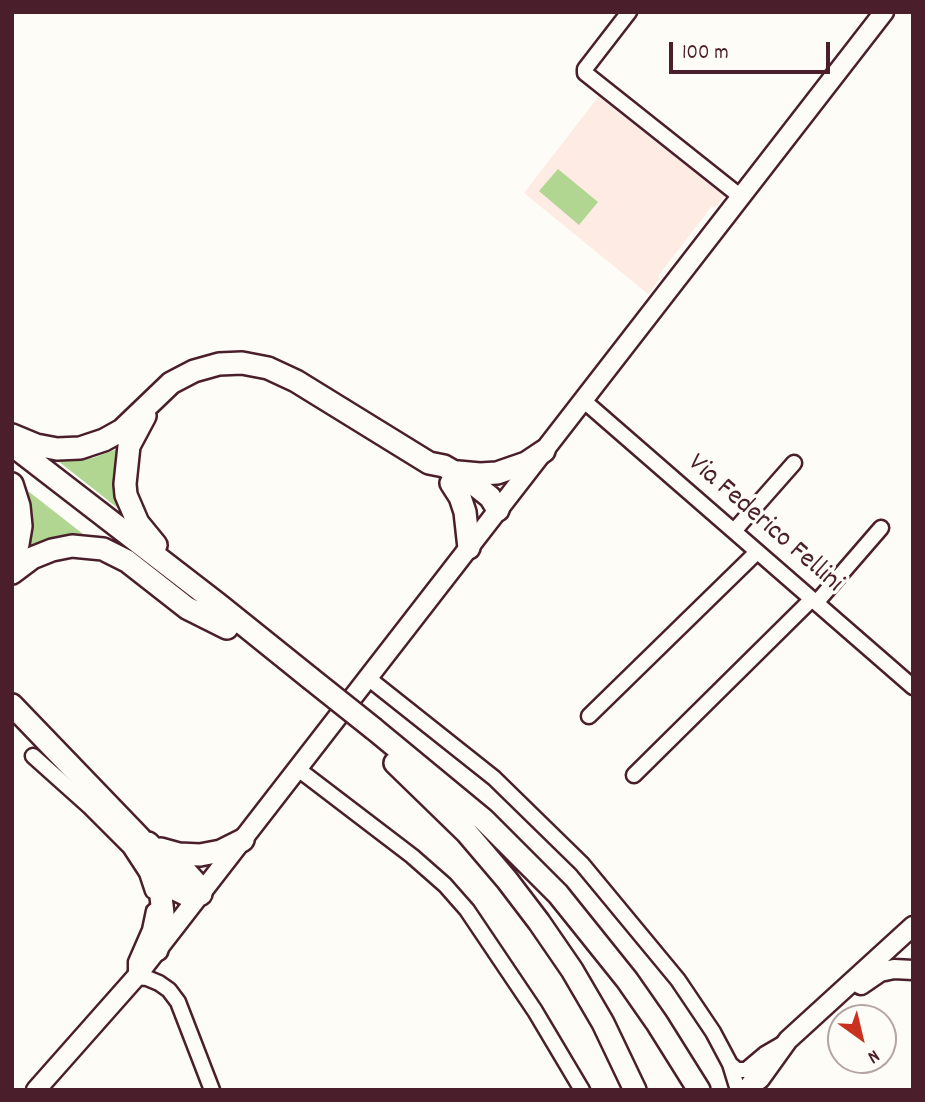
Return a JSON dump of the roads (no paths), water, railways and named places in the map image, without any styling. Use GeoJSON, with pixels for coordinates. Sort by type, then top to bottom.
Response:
{"type":"FeatureCollection","features":[{"type":"Feature","properties":{"kind":"highway"},"geometry":{"type":"LineString","coordinates":[[12,435],[36,445],[57,449],[80,448],[104,440],[122,430],[171,383],[194,370],[219,364],[242,363],[268,368],[296,381],[452,477],[475,502],[498,510]]}},
{"type":"Feature","properties":{"kind":"highway"},"geometry":{"type":"LineString","coordinates":[[157,396],[129,446],[124,474],[126,495],[138,523],[148,537],[193,573],[218,604]]}},
{"type":"Feature","properties":{"kind":"highway"},"geometry":{"type":"LineString","coordinates":[[12,445],[218,604],[306,683],[370,734],[483,819],[558,894],[634,991],[699,1090]]}},
{"type":"Feature","properties":{"kind":"highway"},"geometry":{"type":"LineString","coordinates":[[452,477],[497,473],[526,463],[544,451]]}},
{"type":"Feature","properties":{"kind":"highway"},"geometry":{"type":"LineString","coordinates":[[12,461],[227,628],[306,683]]}},
{"type":"Feature","properties":{"kind":"highway"},"geometry":{"type":"LineString","coordinates":[[452,477],[465,512],[469,548]]}},
{"type":"Feature","properties":{"kind":"highway"},"geometry":{"type":"LineString","coordinates":[[12,484],[19,506],[21,526],[18,544],[12,556]]}},
{"type":"Feature","properties":{"kind":"highway"},"geometry":{"type":"LineString","coordinates":[[12,573],[32,558],[52,550],[72,546],[103,549],[127,561],[187,608],[227,628]]}},
{"type":"Feature","properties":{"kind":"highway"},"geometry":{"type":"LineString","coordinates":[[12,705],[144,840],[187,873],[201,894],[187,895],[179,891],[158,868],[144,840]]}},
{"type":"Feature","properties":{"kind":"highway"},"geometry":{"type":"LineString","coordinates":[[370,734],[432,797],[507,880],[572,970],[603,1023],[635,1090]]}},
{"type":"Feature","properties":{"kind":"highway"},"geometry":{"type":"LineString","coordinates":[[144,840],[168,852],[189,856],[221,851],[243,840]]}},
{"type":"Feature","properties":{"kind":"highway"},"geometry":{"type":"LineString","coordinates":[[157,950],[163,914],[158,868]]}},
{"type":"Feature","properties":{"kind":"highway"},"geometry":{"type":"LineString","coordinates":[[748,1090],[765,1068]]}},
{"type":"Feature","properties":{"kind":"main road"},"geometry":{"type":"LineString","coordinates":[[36,1090],[136,977],[884,12]]}},
{"type":"Feature","properties":{"kind":"main road"},"geometry":{"type":"LineString","coordinates":[[754,1090],[765,1068],[788,1040],[913,926]]}},
{"type":"Feature","properties":{"kind":"main road"},"geometry":{"type":"LineString","coordinates":[[884,953],[913,942]]}},
{"type":"Feature","properties":{"kind":"main road"},"geometry":{"type":"LineString","coordinates":[[830,1000],[853,992],[880,972],[894,969],[913,970]]}},
{"type":"Feature","properties":{"kind":"street"},"geometry":{"type":"LineString","coordinates":[[629,12],[585,69],[586,73],[741,197]]}},
{"type":"Feature","properties":{"kind":"street","name":"Via Federico Fellini"},"geometry":{"type":"LineString","coordinates":[[583,400],[913,687]]}},
{"type":"Feature","properties":{"kind":"street"},"geometry":{"type":"LineString","coordinates":[[734,531],[794,463]]}},
{"type":"Feature","properties":{"kind":"street"},"geometry":{"type":"LineString","coordinates":[[634,775],[814,601],[881,528]]}},
{"type":"Feature","properties":{"kind":"street"},"geometry":{"type":"LineString","coordinates":[[589,716],[757,552]]}},
{"type":"Feature","properties":{"kind":"street"},"geometry":{"type":"LineString","coordinates":[[368,678],[494,778],[582,864],[678,980],[713,1032],[730,1064],[738,1090]]}},
{"type":"Feature","properties":{"kind":"street"},"geometry":{"type":"LineString","coordinates":[[33,756],[130,847],[148,873],[153,888],[154,911],[150,930],[136,962],[136,977],[159,983],[169,990],[178,1002],[212,1090]]}},
{"type":"Feature","properties":{"kind":"street"},"geometry":{"type":"LineString","coordinates":[[298,769],[412,856],[445,885],[467,910],[535,1011],[582,1090]]}},
{"type":"Feature","properties":{"kind":"street"},"geometry":{"type":"LineString","coordinates":[[730,1064],[737,1070],[746,1070],[788,1040]]}}]}
